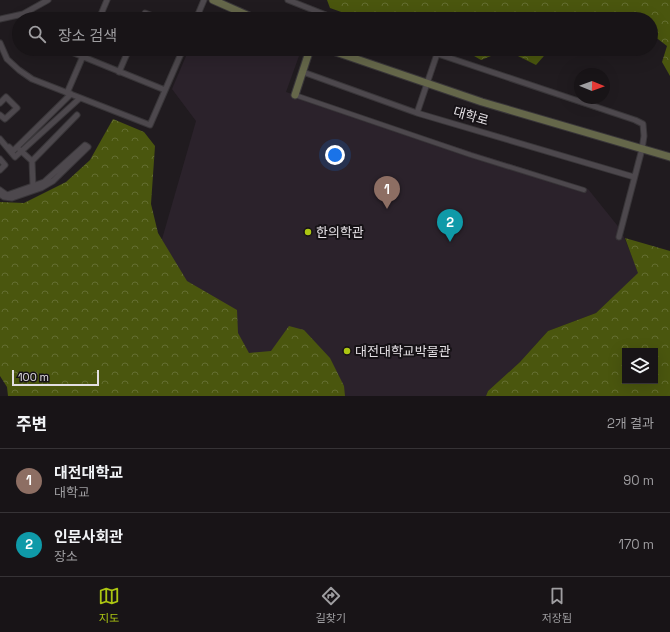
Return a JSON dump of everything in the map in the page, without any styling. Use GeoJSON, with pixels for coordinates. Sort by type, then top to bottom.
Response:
{"type":"FeatureCollection","features":[{"type":"Feature","properties":{"kind":"main road"},"geometry":{"type":"LineString","coordinates":[[213,0],[240,12]]}},
{"type":"Feature","properties":{"kind":"main road"},"geometry":{"type":"LineString","coordinates":[[295,95],[308,56]]}},
{"type":"Feature","properties":{"kind":"main road","name":"대학로"},"geometry":{"type":"LineString","coordinates":[[348,56],[482,102],[670,157]]}},
{"type":"Feature","properties":{"kind":"street"},"geometry":{"type":"LineString","coordinates":[[30,12],[48,0]]}},
{"type":"Feature","properties":{"kind":"street"},"geometry":{"type":"LineString","coordinates":[[102,12],[107,0]]}},
{"type":"Feature","properties":{"kind":"street"},"geometry":{"type":"LineString","coordinates":[[199,12],[204,0]]}},
{"type":"Feature","properties":{"kind":"street"},"geometry":{"type":"LineString","coordinates":[[288,0],[312,12]]}},
{"type":"Feature","properties":{"kind":"street"},"geometry":{"type":"LineString","coordinates":[[0,19],[12,18]]}},
{"type":"Feature","properties":{"kind":"street"},"geometry":{"type":"LineString","coordinates":[[0,43],[7,59],[32,79],[150,126],[180,56]]}},
{"type":"Feature","properties":{"kind":"street"},"geometry":{"type":"LineString","coordinates":[[79,56],[165,90]]}},
{"type":"Feature","properties":{"kind":"street"},"geometry":{"type":"LineString","coordinates":[[119,72],[126,56]]}},
{"type":"Feature","properties":{"kind":"street"},"geometry":{"type":"LineString","coordinates":[[417,113],[436,56]]}},
{"type":"Feature","properties":{"kind":"street"},"geometry":{"type":"LineString","coordinates":[[443,56],[635,120],[643,124],[644,136],[642,149],[619,237]]}},
{"type":"Feature","properties":{"kind":"street"},"geometry":{"type":"LineString","coordinates":[[0,139],[14,157],[19,149],[69,94],[83,58]]}},
{"type":"Feature","properties":{"kind":"street","name":"대학로"},"geometry":{"type":"LineString","coordinates":[[303,72],[417,113],[634,177]]}},
{"type":"Feature","properties":{"kind":"street"},"geometry":{"type":"LineString","coordinates":[[295,95],[471,156],[584,190]]}},
{"type":"Feature","properties":{"kind":"street"},"geometry":{"type":"LineString","coordinates":[[0,103],[6,97],[17,108],[5,119],[0,115]]}},
{"type":"Feature","properties":{"kind":"street"},"geometry":{"type":"LineString","coordinates":[[0,136],[12,151],[19,149],[80,98]]}},
{"type":"Feature","properties":{"kind":"street"},"geometry":{"type":"LineString","coordinates":[[32,161],[78,115]]}},
{"type":"Feature","properties":{"kind":"street"},"geometry":{"type":"LineString","coordinates":[[0,190],[7,195],[44,182],[85,145],[88,147],[53,182],[41,188],[12,198],[4,197],[0,194]]}},
{"type":"Feature","properties":{"kind":"street"},"geometry":{"type":"LineString","coordinates":[[19,149],[32,161],[33,186]]}},
{"type":"Feature","properties":{"kind":"street"},"geometry":{"type":"LineString","coordinates":[[0,159],[5,165],[0,170]]}},
{"type":"Feature","properties":{"kind":"shaded area"},"geometry":{"type":"Polygon","coordinates":[[[186,56],[299,56],[286,92],[588,189],[621,230],[639,273],[596,313],[548,331],[520,362],[488,391],[486,396],[41,396],[133,340],[196,121],[172,89],[186,56]]]}},
{"type":"Feature","properties":{"kind":"green space"},"geometry":{"type":"Polygon","coordinates":[[[327,0],[670,0],[670,76],[662,62],[667,46],[658,39],[658,12],[341,12],[330,8],[327,0]]]}},
{"type":"Feature","properties":{"kind":"green space"},"geometry":{"type":"Polygon","coordinates":[[[474,56],[491,56],[481,60],[474,56]]]}},
{"type":"Feature","properties":{"kind":"green space"},"geometry":{"type":"Polygon","coordinates":[[[518,56],[544,56],[536,65],[518,56]]]}},
{"type":"Feature","properties":{"kind":"green space"},"geometry":{"type":"Polygon","coordinates":[[[113,119],[144,132],[155,146],[151,204],[158,233],[187,281],[237,310],[238,333],[249,353],[271,351],[289,326],[304,330],[330,358],[344,386],[345,396],[8,396],[7,387],[0,376],[0,202],[24,203],[66,182],[90,160],[113,119]]]}},
{"type":"Feature","properties":{"kind":"green space"},"geometry":{"type":"Polygon","coordinates":[[[625,238],[670,251],[670,396],[486,396],[488,391],[520,362],[548,331],[596,313],[638,273],[625,238]]]}},
{"type":"Feature","properties":{"kind":"place","name":"대전대학교"},"geometry":{"type":"Point","coordinates":[387,209]}},
{"type":"Feature","properties":{"kind":"place","name":"한의학관"},"geometry":{"type":"Point","coordinates":[308,232]}},
{"type":"Feature","properties":{"kind":"place","name":"인문사회관"},"geometry":{"type":"Point","coordinates":[450,242]}},
{"type":"Feature","properties":{"kind":"place","name":"대전대학교박물관"},"geometry":{"type":"Point","coordinates":[347,351]}}]}
